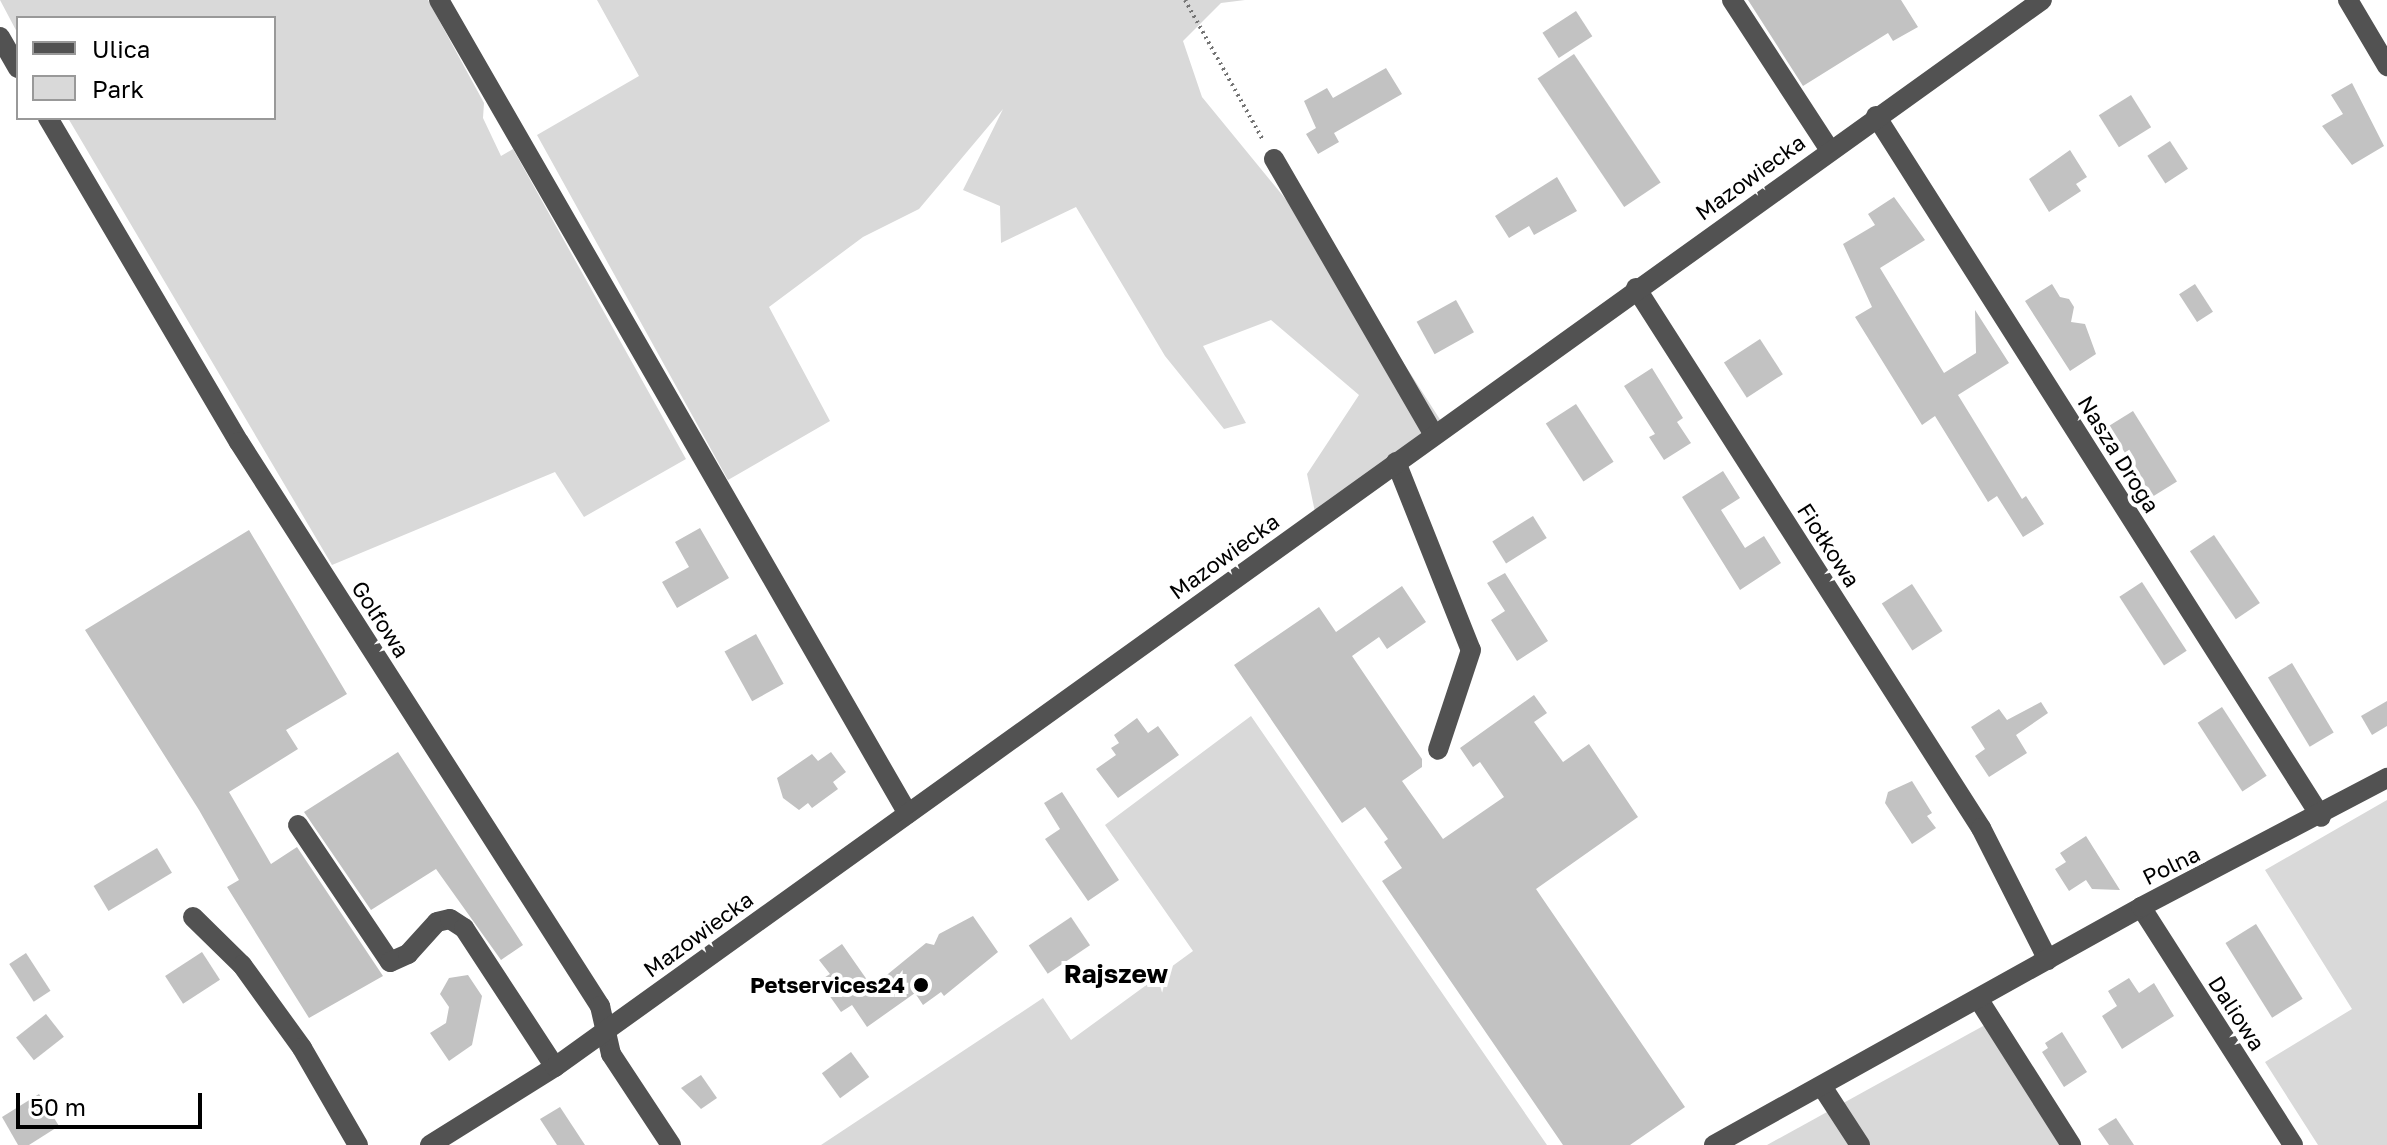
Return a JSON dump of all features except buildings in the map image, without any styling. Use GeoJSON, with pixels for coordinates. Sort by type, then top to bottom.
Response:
{"type":"FeatureCollection","features":[{"type":"Feature","properties":{"kind":"street"},"geometry":{"type":"LineString","coordinates":[[439,0],[908,814]]}},
{"type":"Feature","properties":{"kind":"street"},"geometry":{"type":"LineString","coordinates":[[1732,0],[1829,149]]}},
{"type":"Feature","properties":{"kind":"street","name":"Mazowiecka"},"geometry":{"type":"LineString","coordinates":[[430,1145],[555,1067],[1829,149],[2042,0]]}},
{"type":"Feature","properties":{"kind":"street"},"geometry":{"type":"LineString","coordinates":[[2348,0],[2387,66]]}},
{"type":"Feature","properties":{"kind":"street"},"geometry":{"type":"LineString","coordinates":[[0,37],[16,65]]}},
{"type":"Feature","properties":{"kind":"street","name":"Nasza Droga"},"geometry":{"type":"LineString","coordinates":[[1876,116],[2321,817]]}},
{"type":"Feature","properties":{"kind":"street","name":"Golfowa"},"geometry":{"type":"LineString","coordinates":[[49,120],[239,442],[600,1006],[611,1054],[671,1145]]}},
{"type":"Feature","properties":{"kind":"street"},"geometry":{"type":"LineString","coordinates":[[1274,159],[1434,435]]}},
{"type":"Feature","properties":{"kind":"street","name":"Fiołkowa"},"geometry":{"type":"LineString","coordinates":[[1636,288],[1981,828],[2048,960]]}},
{"type":"Feature","properties":{"kind":"street"},"geometry":{"type":"LineString","coordinates":[[1396,462],[1471,650],[1438,750]]}},
{"type":"Feature","properties":{"kind":"street","name":"Polna"},"geometry":{"type":"LineString","coordinates":[[1714,1145],[1823,1088],[2141,907],[2321,817],[2387,778]]}},
{"type":"Feature","properties":{"kind":"street"},"geometry":{"type":"LineString","coordinates":[[298,825],[390,962],[408,954],[437,922],[450,919],[464,928],[555,1067]]}},
{"type":"Feature","properties":{"kind":"street","name":"Daliowa"},"geometry":{"type":"LineString","coordinates":[[2141,907],[2293,1145]]}},
{"type":"Feature","properties":{"kind":"street"},"geometry":{"type":"LineString","coordinates":[[193,917],[242,965],[302,1048],[358,1145]]}},
{"type":"Feature","properties":{"kind":"street"},"geometry":{"type":"LineString","coordinates":[[1979,1000],[2071,1145]]}},
{"type":"Feature","properties":{"kind":"street"},"geometry":{"type":"LineString","coordinates":[[1823,1088],[1860,1145]]}},
{"type":"Feature","properties":{"kind":"path"},"geometry":{"type":"LineString","coordinates":[[1185,0],[1274,159]]}},
{"type":"Feature","properties":{"kind":"green space"},"geometry":{"type":"Polygon","coordinates":[[[0,0],[428,0],[484,103],[483,118],[501,156],[513,149],[686,459],[584,517],[555,472],[332,565],[69,120],[276,120],[276,16],[16,16],[16,30],[0,0]]]}},
{"type":"Feature","properties":{"kind":"green space"},"geometry":{"type":"Polygon","coordinates":[[[597,0],[1245,0],[1221,3],[1183,41],[1202,97],[1343,269],[1441,421],[1315,512],[1307,474],[1359,395],[1271,320],[1203,346],[1246,423],[1224,429],[1165,356],[1076,207],[1001,243],[1000,206],[963,190],[1003,109],[919,209],[863,237],[769,307],[830,421],[728,480],[537,135],[639,76],[597,0]]]}},
{"type":"Feature","properties":{"kind":"green space"},"geometry":{"type":"Polygon","coordinates":[[[1251,716],[1547,1145],[821,1145],[1043,998],[1071,1040],[1193,951],[1105,825],[1251,716]]]}},
{"type":"Feature","properties":{"kind":"green space"},"geometry":{"type":"Polygon","coordinates":[[[2387,800],[2387,1145],[2318,1145],[2265,1062],[2352,1009],[2265,870],[2387,800]]]}},
{"type":"Feature","properties":{"kind":"green space"},"geometry":{"type":"Polygon","coordinates":[[[1994,1020],[2073,1145],[1767,1145],[1994,1020]]]}},
{"type":"Feature","properties":{"kind":"place","name":"Petservices24"},"geometry":{"type":"Point","coordinates":[921,985]}},
{"type":"Feature","properties":{"kind":"district","name":"Rajszew"},"geometry":{"type":"Point","coordinates":[1116,974]}}]}
